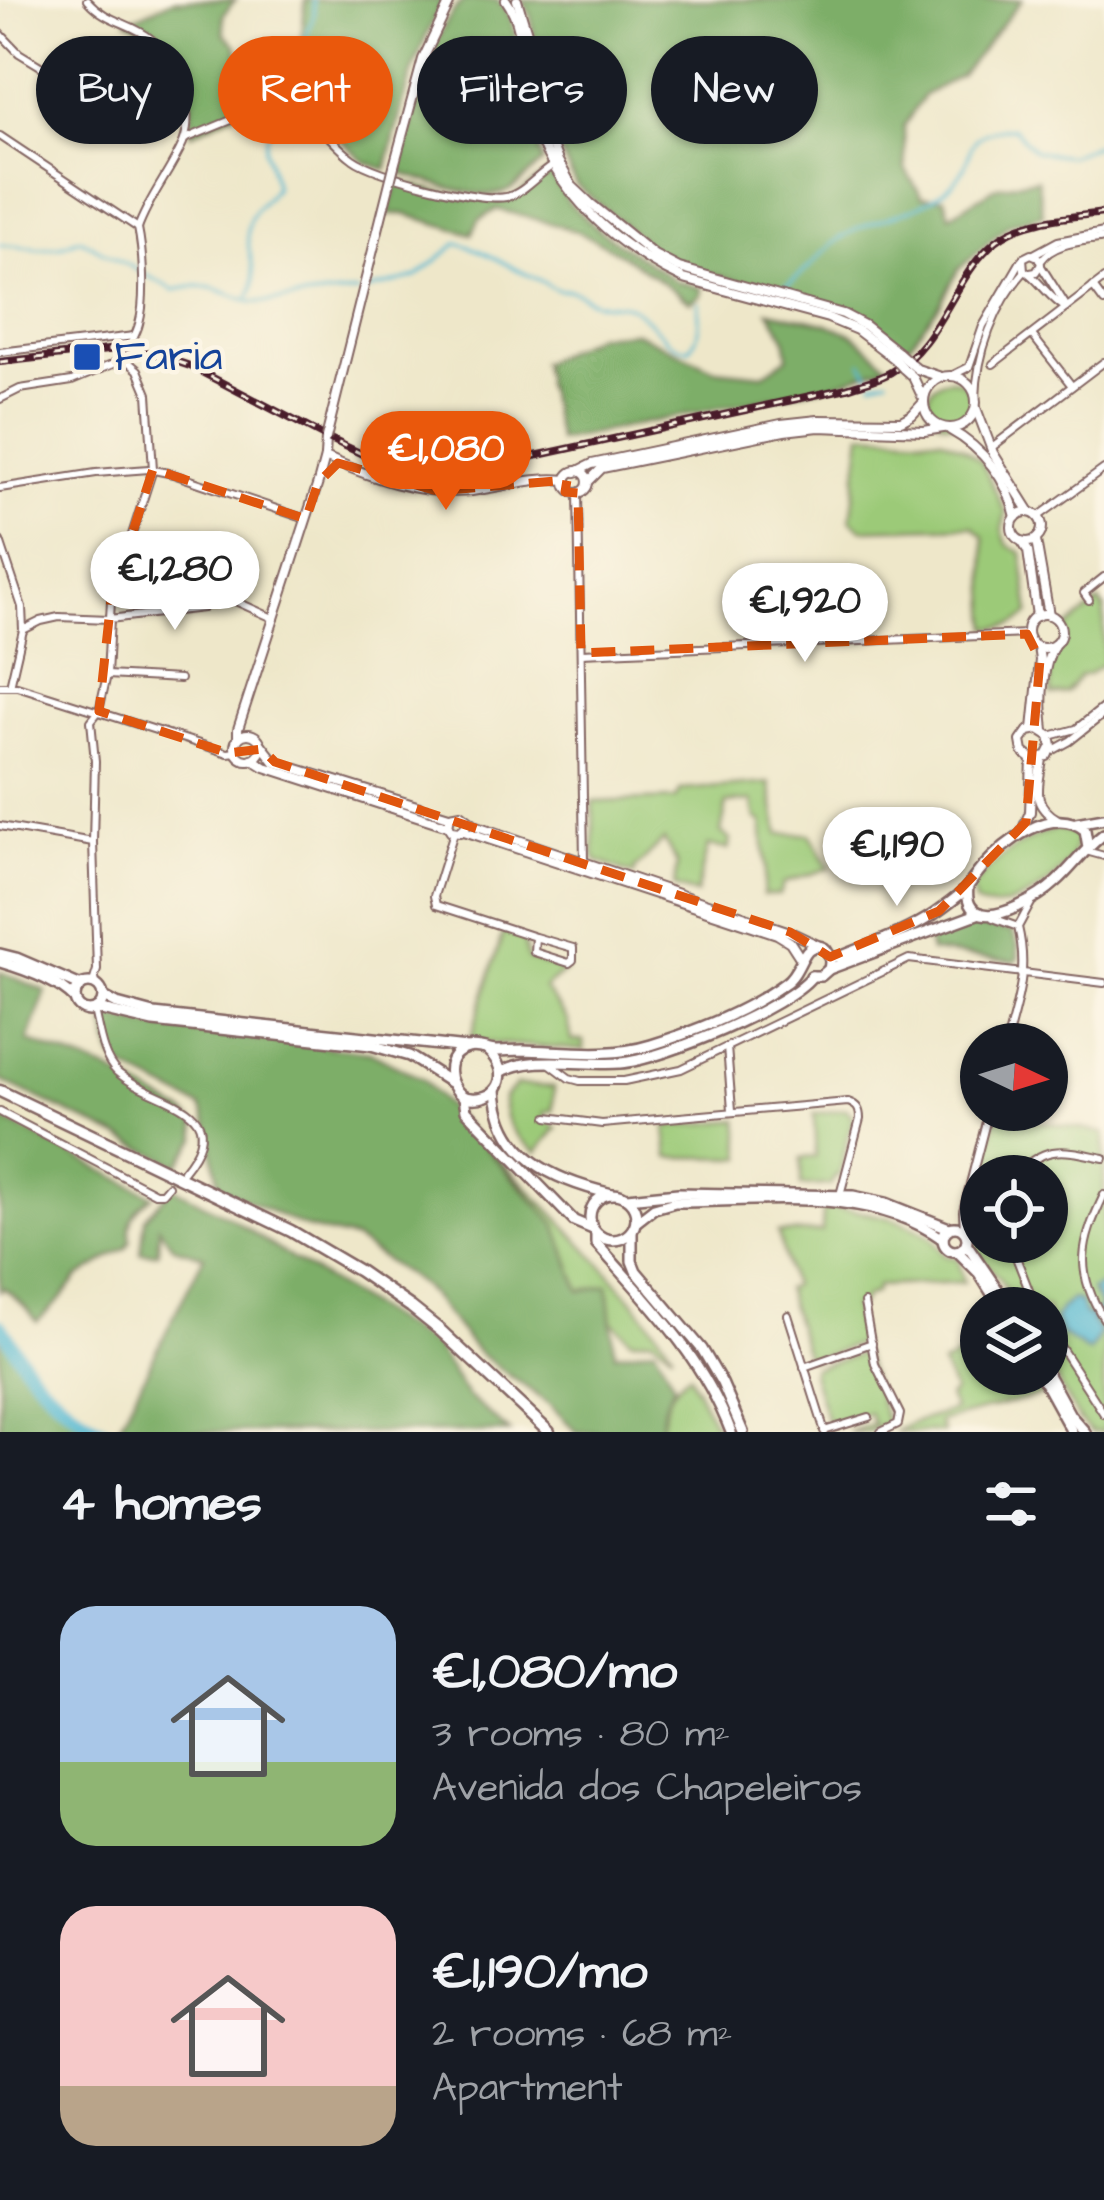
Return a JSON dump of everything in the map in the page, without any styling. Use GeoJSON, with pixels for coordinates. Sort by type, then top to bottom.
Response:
{"type":"FeatureCollection","features":[{"type":"Feature","properties":{"kind":"highway"},"geometry":{"type":"LineString","coordinates":[[0,1095],[291,1232],[359,1271],[441,1331],[544,1432]]}},
{"type":"Feature","properties":{"kind":"main road"},"geometry":{"type":"LineString","coordinates":[[0,958],[16,958],[100,988],[104,997],[117,1004],[154,1014],[488,1050],[617,1053],[710,1023],[771,993],[795,975],[808,949],[840,958],[912,927],[939,911],[995,854],[1020,836],[1058,820],[1076,823],[1104,818]]}},
{"type":"Feature","properties":{"kind":"main road"},"geometry":{"type":"LineString","coordinates":[[1076,823],[1088,836],[1087,849]]}},
{"type":"Feature","properties":{"kind":"main road"},"geometry":{"type":"LineString","coordinates":[[828,958],[1005,911],[1033,899],[1056,883],[1104,834]]}},
{"type":"Feature","properties":{"kind":"main road"},"geometry":{"type":"LineString","coordinates":[[968,886],[970,906],[982,914]]}},
{"type":"Feature","properties":{"kind":"main road"},"geometry":{"type":"LineString","coordinates":[[0,958],[68,992],[82,1010],[371,1045],[409,1056],[450,1082],[464,1097],[481,1099],[496,1090]]}},
{"type":"Feature","properties":{"kind":"main road"},"geometry":{"type":"LineString","coordinates":[[801,961],[805,971],[821,976],[828,958]]}},
{"type":"Feature","properties":{"kind":"main road"},"geometry":{"type":"LineString","coordinates":[[501,1072],[512,1066],[651,1058],[792,994],[812,976]]}},
{"type":"Feature","properties":{"kind":"main road"},"geometry":{"type":"LineString","coordinates":[[75,999],[87,985]]}},
{"type":"Feature","properties":{"kind":"main road"},"geometry":{"type":"LineString","coordinates":[[96,1010],[104,997]]}},
{"type":"Feature","properties":{"kind":"main road"},"geometry":{"type":"LineString","coordinates":[[450,1082],[449,1065],[467,1048]]}},
{"type":"Feature","properties":{"kind":"main road"},"geometry":{"type":"LineString","coordinates":[[488,1050],[500,1063],[496,1090],[505,1132],[521,1150],[567,1181],[628,1198],[678,1193],[841,1195],[886,1203],[955,1236],[990,1287]]}},
{"type":"Feature","properties":{"kind":"main road"},"geometry":{"type":"LineString","coordinates":[[464,1097],[466,1110],[574,1221],[614,1240],[654,1208],[675,1202],[840,1202],[884,1209],[955,1236]]}},
{"type":"Feature","properties":{"kind":"main road"},"geometry":{"type":"LineString","coordinates":[[612,1193],[593,1205],[590,1219],[596,1243],[693,1356],[731,1432]]}},
{"type":"Feature","properties":{"kind":"main road"},"geometry":{"type":"LineString","coordinates":[[628,1198],[635,1209],[632,1261],[636,1271],[702,1348],[743,1432]]}},
{"type":"Feature","properties":{"kind":"main road"},"geometry":{"type":"LineString","coordinates":[[1054,1395],[1072,1432]]}},
{"type":"Feature","properties":{"kind":"main road"},"geometry":{"type":"LineString","coordinates":[[1058,1395],[1085,1432]]}},
{"type":"Feature","properties":{"kind":"street"},"geometry":{"type":"LineString","coordinates":[[87,0],[103,16],[145,36]]}},
{"type":"Feature","properties":{"kind":"street"},"geometry":{"type":"LineString","coordinates":[[236,752],[238,729],[318,483],[423,59],[451,0]]}},
{"type":"Feature","properties":{"kind":"street"},"geometry":{"type":"LineString","coordinates":[[506,0],[519,26],[527,95],[552,166],[575,200],[684,279],[828,318],[897,356]]}},
{"type":"Feature","properties":{"kind":"street"},"geometry":{"type":"LineString","coordinates":[[517,0],[529,39],[537,102],[557,160],[572,186],[654,255],[679,268],[843,314],[864,325],[906,365],[929,419],[968,439],[986,457],[1009,497],[1016,517],[1015,537],[1028,551],[1037,616]]}},
{"type":"Feature","properties":{"kind":"street"},"geometry":{"type":"LineString","coordinates":[[0,33],[36,63]]}},
{"type":"Feature","properties":{"kind":"street"},"geometry":{"type":"LineString","coordinates":[[194,135],[270,104],[288,105],[371,170],[464,194],[507,197],[552,166]]}},
{"type":"Feature","properties":{"kind":"street"},"geometry":{"type":"LineString","coordinates":[[0,136],[138,228]]}},
{"type":"Feature","properties":{"kind":"street"},"geometry":{"type":"LineString","coordinates":[[87,985],[97,970],[92,721],[107,675],[111,600],[153,469],[148,394],[138,370],[125,359],[141,313],[138,228],[182,144]]}},
{"type":"Feature","properties":{"kind":"street"},"geometry":{"type":"LineString","coordinates":[[1028,272],[1036,272],[1038,260],[1058,247],[1104,235]]}},
{"type":"Feature","properties":{"kind":"street"},"geometry":{"type":"LineString","coordinates":[[325,457],[388,481],[436,491],[471,491],[548,478],[566,480],[592,464],[781,424],[901,421],[924,401],[932,383],[969,368],[982,326],[1028,254],[1038,260],[1066,308]]}},
{"type":"Feature","properties":{"kind":"street"},"geometry":{"type":"LineString","coordinates":[[1022,261],[1056,303],[1066,308]]}},
{"type":"Feature","properties":{"kind":"street"},"geometry":{"type":"LineString","coordinates":[[578,493],[602,468],[784,431],[819,427],[924,431],[963,426],[976,403],[977,375],[989,329],[1028,272]]}},
{"type":"Feature","properties":{"kind":"street"},"geometry":{"type":"LineString","coordinates":[[993,364],[1104,279]]}},
{"type":"Feature","properties":{"kind":"street"},"geometry":{"type":"LineString","coordinates":[[1093,287],[1104,302]]}},
{"type":"Feature","properties":{"kind":"street"},"geometry":{"type":"LineString","coordinates":[[1032,335],[1072,386]]}},
{"type":"Feature","properties":{"kind":"street"},"geometry":{"type":"LineString","coordinates":[[0,352],[134,336]]}},
{"type":"Feature","properties":{"kind":"street"},"geometry":{"type":"LineString","coordinates":[[0,399],[20,389],[72,381],[125,359]]}},
{"type":"Feature","properties":{"kind":"street"},"geometry":{"type":"LineString","coordinates":[[991,448],[1104,362]]}},
{"type":"Feature","properties":{"kind":"street"},"geometry":{"type":"LineString","coordinates":[[906,365],[965,380],[991,448],[1043,529],[1036,541],[1049,615]]}},
{"type":"Feature","properties":{"kind":"street"},"geometry":{"type":"LineString","coordinates":[[318,483],[338,463]]}},
{"type":"Feature","properties":{"kind":"street"},"geometry":{"type":"LineString","coordinates":[[0,488],[153,469],[307,519]]}},
{"type":"Feature","properties":{"kind":"street"},"geometry":{"type":"LineString","coordinates":[[1016,517],[1035,514],[1104,469]]}},
{"type":"Feature","properties":{"kind":"street"},"geometry":{"type":"LineString","coordinates":[[576,472],[588,482]]}},
{"type":"Feature","properties":{"kind":"street"},"geometry":{"type":"LineString","coordinates":[[566,480],[568,489],[578,493]]}},
{"type":"Feature","properties":{"kind":"street"},"geometry":{"type":"LineString","coordinates":[[578,493],[585,866]]}},
{"type":"Feature","properties":{"kind":"street"},"geometry":{"type":"LineString","coordinates":[[1022,542],[1036,541]]}},
{"type":"Feature","properties":{"kind":"street"},"geometry":{"type":"LineString","coordinates":[[0,542],[22,607],[23,630],[5,686],[236,752]]}},
{"type":"Feature","properties":{"kind":"street"},"geometry":{"type":"LineString","coordinates":[[127,552],[275,619]]}},
{"type":"Feature","properties":{"kind":"street"},"geometry":{"type":"LineString","coordinates":[[1089,600],[1084,593],[1104,578]]}},
{"type":"Feature","properties":{"kind":"street"},"geometry":{"type":"LineString","coordinates":[[23,630],[59,617],[109,619],[203,608],[218,594]]}},
{"type":"Feature","properties":{"kind":"street"},"geometry":{"type":"LineString","coordinates":[[1054,645],[1038,647],[1031,642],[1028,626],[1037,616],[1049,615],[1061,628],[1060,638],[1046,660],[1038,797],[1046,814],[1058,820]]}},
{"type":"Feature","properties":{"kind":"street"},"geometry":{"type":"LineString","coordinates":[[581,653],[1027,634]]}},
{"type":"Feature","properties":{"kind":"street"},"geometry":{"type":"LineString","coordinates":[[1038,647],[1042,732]]}},
{"type":"Feature","properties":{"kind":"street"},"geometry":{"type":"LineString","coordinates":[[107,675],[180,679]]}},
{"type":"Feature","properties":{"kind":"street"},"geometry":{"type":"LineString","coordinates":[[1042,756],[1021,747],[1023,736],[1076,729],[1104,711]]}},
{"type":"Feature","properties":{"kind":"street"},"geometry":{"type":"LineString","coordinates":[[1020,836],[1042,756],[1070,741],[1104,711]]}},
{"type":"Feature","properties":{"kind":"street"},"geometry":{"type":"LineString","coordinates":[[245,713],[247,725],[275,762],[456,825]]}},
{"type":"Feature","properties":{"kind":"street"},"geometry":{"type":"LineString","coordinates":[[238,739],[254,735]]}},
{"type":"Feature","properties":{"kind":"street"},"geometry":{"type":"LineString","coordinates":[[252,759],[261,744]]}},
{"type":"Feature","properties":{"kind":"street"},"geometry":{"type":"LineString","coordinates":[[236,752],[265,767],[790,932],[828,958]]}},
{"type":"Feature","properties":{"kind":"street"},"geometry":{"type":"LineString","coordinates":[[456,825],[434,896],[436,905],[573,948],[573,960],[569,963],[535,952],[535,937]]}},
{"type":"Feature","properties":{"kind":"street"},"geometry":{"type":"LineString","coordinates":[[0,826],[93,842]]}},
{"type":"Feature","properties":{"kind":"street"},"geometry":{"type":"LineString","coordinates":[[1087,849],[1104,856]]}},
{"type":"Feature","properties":{"kind":"street"},"geometry":{"type":"LineString","coordinates":[[585,866],[777,934],[790,942],[801,961]]}},
{"type":"Feature","properties":{"kind":"street"},"geometry":{"type":"LineString","coordinates":[[1011,1023],[1024,971],[1018,927],[1033,899]]}},
{"type":"Feature","properties":{"kind":"street"},"geometry":{"type":"LineString","coordinates":[[982,914],[1018,927]]}},
{"type":"Feature","properties":{"kind":"street"},"geometry":{"type":"LineString","coordinates":[[549,1064],[568,1078],[596,1082],[647,1078],[681,1069],[909,959],[1104,983]]}},
{"type":"Feature","properties":{"kind":"street"},"geometry":{"type":"LineString","coordinates":[[96,1010],[109,1063],[119,1074],[197,1118],[201,1143],[183,1171]]}},
{"type":"Feature","properties":{"kind":"street"},"geometry":{"type":"LineString","coordinates":[[728,1047],[732,1111]]}},
{"type":"Feature","properties":{"kind":"street"},"geometry":{"type":"LineString","coordinates":[[596,1064],[596,1082]]}},
{"type":"Feature","properties":{"kind":"street"},"geometry":{"type":"LineString","coordinates":[[548,1117],[602,1124],[848,1102],[860,1111],[860,1119],[841,1195]]}},
{"type":"Feature","properties":{"kind":"street"},"geometry":{"type":"LineString","coordinates":[[0,1112],[155,1193],[168,1186]]}},
{"type":"Feature","properties":{"kind":"street"},"geometry":{"type":"LineString","coordinates":[[1041,1155],[1051,1150],[1104,1158]]}},
{"type":"Feature","properties":{"kind":"street"},"geometry":{"type":"LineString","coordinates":[[1104,1195],[1085,1243],[1083,1270],[1104,1319]]}},
{"type":"Feature","properties":{"kind":"street"},"geometry":{"type":"LineString","coordinates":[[955,1236],[960,1222]]}},
{"type":"Feature","properties":{"kind":"street"},"geometry":{"type":"LineString","coordinates":[[864,1303],[875,1364],[900,1414],[898,1424],[881,1432]]}},
{"type":"Feature","properties":{"kind":"street"},"geometry":{"type":"LineString","coordinates":[[788,1315],[824,1431],[869,1417]]}},
{"type":"Feature","properties":{"kind":"street"},"geometry":{"type":"LineString","coordinates":[[804,1367],[872,1343]]}},
{"type":"Feature","properties":{"kind":"street"},"geometry":{"type":"LineString","coordinates":[[1068,1358],[1104,1414]]}},
{"type":"Feature","properties":{"kind":"highlighted area"},"geometry":{"type":"Polygon","coordinates":[[[338,463],[437,491],[567,480],[565,492],[578,493],[581,653],[1027,634],[1040,660],[1026,822],[939,911],[830,957],[790,932],[275,762],[262,749],[228,753],[99,711],[111,600],[153,469],[306,519],[318,483],[338,463]]]}},
{"type":"Feature","properties":{"kind":"green space"},"geometry":{"type":"Polygon","coordinates":[[[173,0],[235,0],[223,15],[226,36],[218,36],[218,121],[194,133],[194,36],[150,36],[127,21],[173,0]]]}},
{"type":"Feature","properties":{"kind":"green space"},"geometry":{"type":"Polygon","coordinates":[[[305,0],[444,0],[426,36],[417,36],[417,59],[393,143],[393,36],[302,36],[305,0]]]}},
{"type":"Feature","properties":{"kind":"green space"},"geometry":{"type":"Polygon","coordinates":[[[464,0],[497,0],[506,9],[515,36],[439,36],[464,0]]]}},
{"type":"Feature","properties":{"kind":"green space"},"geometry":{"type":"Polygon","coordinates":[[[522,0],[1022,0],[961,75],[924,95],[904,126],[905,169],[922,197],[945,198],[950,215],[998,186],[1037,179],[1043,214],[1009,224],[958,270],[940,304],[906,349],[844,309],[686,267],[656,251],[576,185],[558,144],[627,144],[627,36],[534,36],[531,15],[522,0]]]}},
{"type":"Feature","properties":{"kind":"green space"},"geometry":{"type":"Polygon","coordinates":[[[416,106],[417,144],[537,144],[543,162],[515,186],[494,194],[468,192],[400,173],[416,106]]]}},
{"type":"Feature","properties":{"kind":"green space"},"geometry":{"type":"Polygon","coordinates":[[[345,144],[393,144],[386,170],[365,162],[345,144]]]}},
{"type":"Feature","properties":{"kind":"green space"},"geometry":{"type":"Polygon","coordinates":[[[549,171],[568,202],[599,230],[676,281],[702,288],[701,295],[691,302],[587,236],[497,209],[479,220],[472,234],[404,214],[388,214],[398,181],[463,198],[510,200],[549,171]]]}},
{"type":"Feature","properties":{"kind":"green space"},"geometry":{"type":"Polygon","coordinates":[[[769,311],[825,323],[854,335],[888,365],[835,384],[558,441],[541,363],[596,335],[635,332],[715,369],[764,374],[788,357],[785,337],[769,311]]]}},
{"type":"Feature","properties":{"kind":"green space"},"geometry":{"type":"Polygon","coordinates":[[[950,379],[965,386],[972,401],[965,416],[950,423],[935,416],[928,401],[935,386],[950,379]]]}},
{"type":"Feature","properties":{"kind":"green space"},"geometry":{"type":"Polygon","coordinates":[[[862,433],[942,438],[981,461],[1006,513],[1002,530],[1007,544],[1022,553],[1030,613],[1012,625],[989,628],[984,537],[973,526],[862,529],[851,520],[862,433]]]}},
{"type":"Feature","properties":{"kind":"green space"},"geometry":{"type":"Polygon","coordinates":[[[1099,602],[1104,608],[1104,663],[1080,676],[1066,693],[1051,695],[1050,661],[1066,640],[1066,628],[1099,602]]]}},
{"type":"Feature","properties":{"kind":"green space"},"geometry":{"type":"Polygon","coordinates":[[[770,783],[779,834],[810,834],[830,868],[784,883],[780,895],[763,895],[762,822],[756,819],[752,801],[727,803],[721,832],[731,840],[728,849],[708,846],[696,894],[674,887],[677,865],[664,840],[634,875],[594,856],[593,802],[676,799],[681,790],[770,783]]]}},
{"type":"Feature","properties":{"kind":"green space"},"geometry":{"type":"Polygon","coordinates":[[[1057,829],[1077,837],[1074,851],[1053,878],[1022,900],[989,907],[975,903],[972,888],[1000,859],[1032,838],[1057,829]]]}},
{"type":"Feature","properties":{"kind":"green space"},"geometry":{"type":"Polygon","coordinates":[[[966,925],[1012,932],[1018,959],[930,952],[928,938],[966,925]]]}},
{"type":"Feature","properties":{"kind":"green space"},"geometry":{"type":"Polygon","coordinates":[[[503,932],[523,939],[528,959],[565,971],[544,988],[568,1020],[572,1041],[583,1041],[584,1050],[477,1042],[471,1037],[503,932]]]}},
{"type":"Feature","properties":{"kind":"green space"},"geometry":{"type":"Polygon","coordinates":[[[0,972],[46,991],[28,1041],[106,1070],[185,1113],[196,1124],[197,1138],[178,1165],[0,1080],[0,972]]]}},
{"type":"Feature","properties":{"kind":"green space"},"geometry":{"type":"Polygon","coordinates":[[[111,1018],[151,1027],[370,1052],[422,1079],[556,1225],[580,1291],[608,1285],[615,1354],[655,1347],[674,1384],[660,1432],[577,1432],[549,1404],[477,1352],[423,1286],[355,1240],[306,1228],[219,1187],[201,1107],[125,1069],[113,1058],[105,1025],[111,1018]]]}},
{"type":"Feature","properties":{"kind":"green space"},"geometry":{"type":"Polygon","coordinates":[[[516,1085],[554,1087],[553,1111],[545,1112],[545,1120],[557,1128],[537,1152],[517,1135],[505,1115],[504,1097],[516,1085]]]}},
{"type":"Feature","properties":{"kind":"green space"},"geometry":{"type":"Polygon","coordinates":[[[846,1109],[853,1117],[839,1176],[830,1185],[801,1186],[801,1158],[816,1157],[814,1114],[846,1109]]]}},
{"type":"Feature","properties":{"kind":"green space"},"geometry":{"type":"Polygon","coordinates":[[[0,1118],[153,1196],[134,1214],[126,1248],[77,1278],[37,1322],[4,1288],[0,1291],[0,1118]]]}},
{"type":"Feature","properties":{"kind":"green space"},"geometry":{"type":"Polygon","coordinates":[[[739,1120],[743,1158],[669,1157],[666,1127],[739,1120]]]}},
{"type":"Feature","properties":{"kind":"green space"},"geometry":{"type":"Polygon","coordinates":[[[1068,1127],[1104,1133],[1104,1432],[1091,1432],[1065,1395],[1068,1287],[1004,1287],[987,1263],[1068,1263],[1068,1155],[988,1155],[994,1131],[1068,1131],[1068,1127]]]}},
{"type":"Feature","properties":{"kind":"green space"},"geometry":{"type":"Polygon","coordinates":[[[484,1143],[607,1270],[673,1353],[652,1338],[632,1340],[611,1320],[607,1285],[580,1291],[556,1225],[484,1143]]]}},
{"type":"Feature","properties":{"kind":"green space"},"geometry":{"type":"Polygon","coordinates":[[[173,1187],[230,1217],[435,1347],[467,1396],[510,1432],[116,1432],[204,1256],[173,1247],[159,1227],[158,1253],[141,1253],[145,1218],[173,1187]]]}},
{"type":"Feature","properties":{"kind":"green space"},"geometry":{"type":"Polygon","coordinates":[[[823,1208],[912,1226],[946,1256],[958,1258],[964,1282],[877,1286],[875,1293],[853,1306],[860,1343],[811,1360],[785,1289],[792,1286],[778,1233],[822,1232],[823,1208]]]}},
{"type":"Feature","properties":{"kind":"green space"},"geometry":{"type":"Polygon","coordinates":[[[0,1327],[38,1385],[101,1432],[0,1432],[0,1327]]]}},
{"type":"Feature","properties":{"kind":"green space"},"geometry":{"type":"Polygon","coordinates":[[[863,1353],[887,1423],[866,1432],[848,1432],[873,1424],[869,1413],[827,1421],[813,1368],[863,1353]]]}},
{"type":"Feature","properties":{"kind":"green space"},"geometry":{"type":"Polygon","coordinates":[[[960,1355],[960,1395],[1041,1395],[939,1422],[943,1432],[894,1432],[954,1410],[948,1397],[954,1392],[942,1365],[960,1355]]]}},
{"type":"Feature","properties":{"kind":"green space"},"geometry":{"type":"Polygon","coordinates":[[[689,1374],[718,1432],[660,1432],[668,1399],[689,1374]]]}},
{"type":"Feature","properties":{"kind":"water"},"geometry":{"type":"Polygon","coordinates":[[[1104,1284],[1104,1312],[1091,1321],[1100,1332],[1089,1352],[1068,1339],[1068,1302],[1080,1302],[1088,1317],[1101,1307],[1091,1290],[1104,1284]]]}},
{"type":"Feature","properties":{"kind":"waterway"},"geometry":{"type":"LineString","coordinates":[[306,36],[314,15],[313,0]]}},
{"type":"Feature","properties":{"kind":"waterway"},"geometry":{"type":"LineString","coordinates":[[783,287],[849,233],[939,195],[960,174],[982,134],[1013,128],[1034,151],[1068,156],[1104,142]]}},
{"type":"Feature","properties":{"kind":"waterway"},"geometry":{"type":"LineString","coordinates":[[249,297],[254,280],[248,228],[255,210],[275,186],[266,144]]}},
{"type":"Feature","properties":{"kind":"waterway"},"geometry":{"type":"LineString","coordinates":[[0,245],[41,249],[80,239],[174,290],[213,288],[252,302],[358,292]]}},
{"type":"Feature","properties":{"kind":"waterway"},"geometry":{"type":"LineString","coordinates":[[368,290],[416,277],[458,243],[553,288],[598,303],[631,307],[681,347],[690,348],[696,337],[699,302]]}},
{"type":"Feature","properties":{"kind":"waterway"},"geometry":{"type":"LineString","coordinates":[[862,362],[869,374]]}},
{"type":"Feature","properties":{"kind":"waterway"},"geometry":{"type":"LineString","coordinates":[[873,382],[888,378]]}},
{"type":"Feature","properties":{"kind":"waterway"},"geometry":{"type":"LineString","coordinates":[[0,1325],[42,1385],[107,1432]]}},
{"type":"Feature","properties":{"kind":"railway"},"geometry":{"type":"LineString","coordinates":[[0,362],[117,349],[151,353],[190,366],[398,471],[438,477],[881,377],[922,345],[968,272],[996,241],[1033,224],[1104,213]]}},
{"type":"Feature","properties":{"kind":"place","name":"Faria"},"geometry":{"type":"Point","coordinates":[87,357]}}]}
